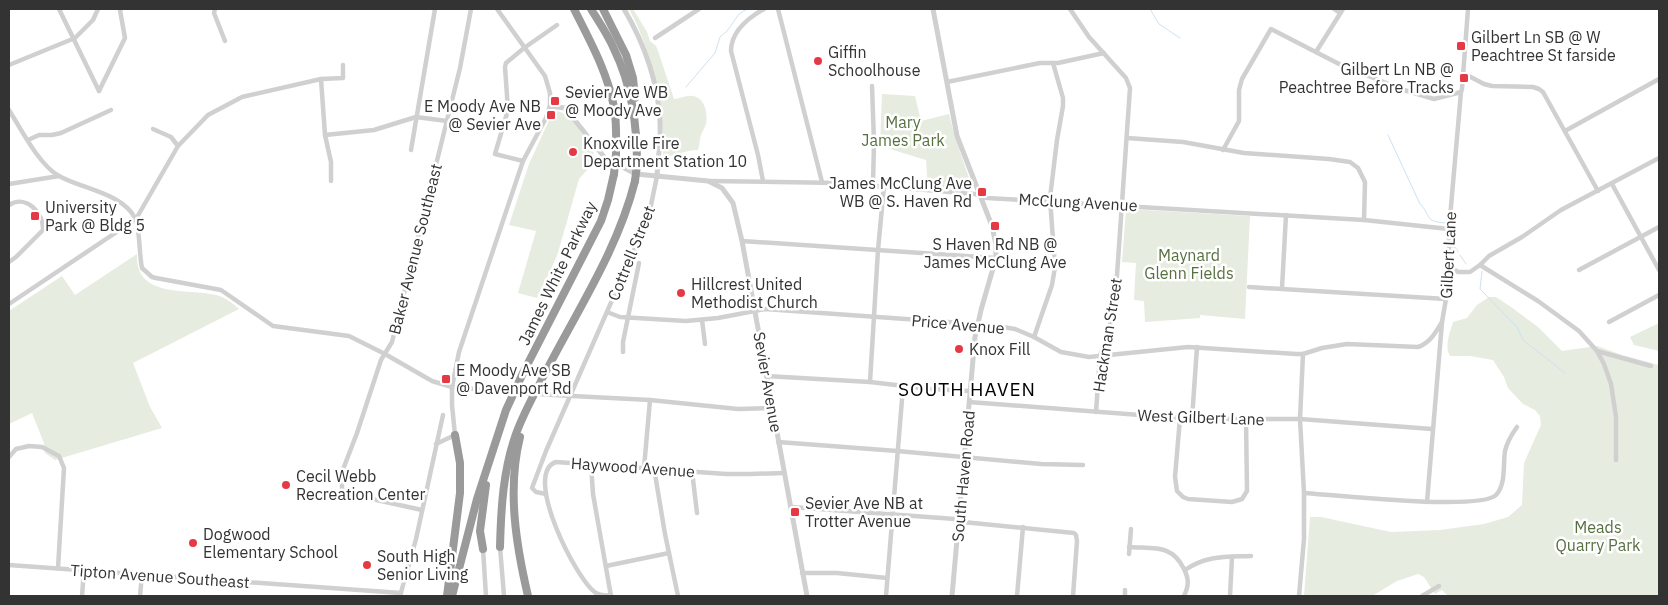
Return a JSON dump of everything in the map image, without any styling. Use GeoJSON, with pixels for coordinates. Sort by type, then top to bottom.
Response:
{"type":"FeatureCollection","features":[{"type":"Feature","properties":{"kind":"highway","name":"James White Parkway"},"geometry":{"type":"LineString","coordinates":[[498,432],[523,373],[601,221],[614,174],[616,154],[615,113],[607,80],[574,9]]}},
{"type":"Feature","properties":{"kind":"highway","name":"James White Parkway"},"geometry":{"type":"LineString","coordinates":[[532,399],[623,222],[635,181],[637,137],[634,112],[626,77],[614,48],[592,9]]}},
{"type":"Feature","properties":{"kind":"highway"},"geometry":{"type":"LineString","coordinates":[[604,9],[626,55],[632,78],[637,107],[637,137]]}},
{"type":"Feature","properties":{"kind":"highway"},"geometry":{"type":"LineString","coordinates":[[500,547],[502,491],[507,464],[521,420],[532,399]]}},
{"type":"Feature","properties":{"kind":"highway"},"geometry":{"type":"LineString","coordinates":[[528,596],[517,544],[514,483],[519,440],[532,399]]}},
{"type":"Feature","properties":{"kind":"highway"},"geometry":{"type":"LineString","coordinates":[[483,549],[480,531],[482,508],[498,432]]}},
{"type":"Feature","properties":{"kind":"highway"},"geometry":{"type":"LineString","coordinates":[[452,596],[477,499],[498,432]]}},
{"type":"Feature","properties":{"kind":"highway"},"geometry":{"type":"LineString","coordinates":[[447,596],[460,493],[460,462],[455,435]]}},
{"type":"Feature","properties":{"kind":"street"},"geometry":{"type":"LineString","coordinates":[[60,9],[99,91],[125,38],[120,10],[122,9]]}},
{"type":"Feature","properties":{"kind":"street"},"geometry":{"type":"LineString","coordinates":[[9,65],[74,38],[93,20],[98,9]]}},
{"type":"Feature","properties":{"kind":"street"},"geometry":{"type":"LineString","coordinates":[[215,9],[214,13],[225,42]]}},
{"type":"Feature","properties":{"kind":"street"},"geometry":{"type":"LineString","coordinates":[[411,150],[435,9]]}},
{"type":"Feature","properties":{"kind":"street","name":"Baker Avenue Southeast"},"geometry":{"type":"LineString","coordinates":[[422,510],[349,494],[342,490],[342,472],[382,360],[392,342],[460,68],[471,9]]}},
{"type":"Feature","properties":{"kind":"street"},"geometry":{"type":"LineString","coordinates":[[436,444],[455,435],[452,387],[459,352],[523,161],[546,118],[550,106],[550,93],[547,82],[497,9]]}},
{"type":"Feature","properties":{"kind":"street","name":"Cottrell Street"},"geometry":{"type":"LineString","coordinates":[[546,494],[536,492],[532,488],[546,451],[650,210],[657,176],[660,123],[655,88],[645,52],[635,27],[624,9]]}},
{"type":"Feature","properties":{"kind":"street"},"geometry":{"type":"LineString","coordinates":[[655,38],[699,9]]}},
{"type":"Feature","properties":{"kind":"street"},"geometry":{"type":"LineString","coordinates":[[763,181],[731,46],[742,25],[764,9]]}},
{"type":"Feature","properties":{"kind":"street"},"geometry":{"type":"LineString","coordinates":[[778,9],[822,182]]}},
{"type":"Feature","properties":{"kind":"street","name":"South Haven Road"},"geometry":{"type":"LineString","coordinates":[[933,9],[957,136],[995,238],[996,258],[977,324],[952,596]]}},
{"type":"Feature","properties":{"kind":"street","name":"Hackman Street"},"geometry":{"type":"LineString","coordinates":[[1070,9],[1089,37],[1129,82],[1130,88],[1115,304],[1100,356],[1096,412]]}},
{"type":"Feature","properties":{"kind":"street"},"geometry":{"type":"LineString","coordinates":[[1316,52],[1342,11],[1334,9]]}},
{"type":"Feature","properties":{"kind":"street","name":"Gilbert Lane"},"geometry":{"type":"LineString","coordinates":[[1427,502],[1432,429],[1449,263],[1449,229],[1468,9]]}},
{"type":"Feature","properties":{"kind":"street"},"geometry":{"type":"LineString","coordinates":[[523,161],[496,154],[508,110],[506,63],[558,25]]}},
{"type":"Feature","properties":{"kind":"street"},"geometry":{"type":"LineString","coordinates":[[1223,150],[1239,121],[1239,90],[1242,79],[1271,29],[1360,74],[1430,98],[1438,99],[1461,92]]}},
{"type":"Feature","properties":{"kind":"street"},"geometry":{"type":"LineString","coordinates":[[947,82],[1040,63],[1053,63],[1104,53]]}},
{"type":"Feature","properties":{"kind":"street"},"geometry":{"type":"LineString","coordinates":[[1034,337],[1052,285],[1055,267],[1050,201],[1063,98],[1053,63]]}},
{"type":"Feature","properties":{"kind":"street"},"geometry":{"type":"LineString","coordinates":[[9,304],[136,219],[178,146],[208,115],[242,97],[321,79],[343,78],[343,64]]}},
{"type":"Feature","properties":{"kind":"street"},"geometry":{"type":"LineString","coordinates":[[1463,73],[1492,86],[1539,88],[1598,190]]}},
{"type":"Feature","properties":{"kind":"street"},"geometry":{"type":"LineString","coordinates":[[321,79],[325,135],[331,162],[331,181]]}},
{"type":"Feature","properties":{"kind":"street"},"geometry":{"type":"LineString","coordinates":[[1565,131],[1659,79]]}},
{"type":"Feature","properties":{"kind":"street"},"geometry":{"type":"LineString","coordinates":[[872,86],[873,185]]}},
{"type":"Feature","properties":{"kind":"street","name":"Sevier Avenue"},"geometry":{"type":"LineString","coordinates":[[550,106],[565,108],[605,158],[636,174],[708,181],[722,188],[730,197],[736,212],[742,241],[807,596]]}},
{"type":"Feature","properties":{"kind":"street"},"geometry":{"type":"LineString","coordinates":[[9,110],[45,163],[59,176],[112,198],[125,206],[136,219],[141,265],[152,277],[216,288],[225,292],[273,326],[348,336],[386,354],[432,381],[452,387],[650,400],[738,409],[772,408]]}},
{"type":"Feature","properties":{"kind":"street"},"geometry":{"type":"LineString","coordinates":[[28,140],[39,136],[61,133],[110,110]]}},
{"type":"Feature","properties":{"kind":"street"},"geometry":{"type":"LineString","coordinates":[[325,135],[374,130],[416,117],[447,121]]}},
{"type":"Feature","properties":{"kind":"street"},"geometry":{"type":"LineString","coordinates":[[153,129],[172,137],[178,146]]}},
{"type":"Feature","properties":{"kind":"street"},"geometry":{"type":"LineString","coordinates":[[1127,138],[1183,142],[1244,153],[1329,158],[1350,162],[1358,168],[1365,182],[1364,220]]}},
{"type":"Feature","properties":{"kind":"street"},"geometry":{"type":"LineString","coordinates":[[1449,263],[1453,270],[1463,273],[1470,272],[1490,256],[1561,210],[1659,158]]}},
{"type":"Feature","properties":{"kind":"street"},"geometry":{"type":"LineString","coordinates":[[9,184],[59,176]]}},
{"type":"Feature","properties":{"kind":"street","name":"McClung Avenue"},"geometry":{"type":"LineString","coordinates":[[708,181],[822,182],[873,185],[980,195],[987,198],[1286,214],[1449,229]]}},
{"type":"Feature","properties":{"kind":"street"},"geometry":{"type":"LineString","coordinates":[[1612,184],[1659,270]]}},
{"type":"Feature","properties":{"kind":"street"},"geometry":{"type":"LineString","coordinates":[[870,382],[884,186]]}},
{"type":"Feature","properties":{"kind":"street"},"geometry":{"type":"LineString","coordinates":[[9,205],[21,202],[27,203],[37,212],[43,223],[43,230],[9,262]]}},
{"type":"Feature","properties":{"kind":"street"},"geometry":{"type":"LineString","coordinates":[[1282,288],[1286,214]]}},
{"type":"Feature","properties":{"kind":"street"},"geometry":{"type":"LineString","coordinates":[[1578,270],[1659,227]]}},
{"type":"Feature","properties":{"kind":"street"},"geometry":{"type":"LineString","coordinates":[[742,241],[996,258]]}},
{"type":"Feature","properties":{"kind":"street"},"geometry":{"type":"LineString","coordinates":[[623,352],[623,342],[639,263]]}},
{"type":"Feature","properties":{"kind":"street"},"geometry":{"type":"LineString","coordinates":[[1480,265],[1538,301],[1579,331],[1597,351],[1611,384],[1616,417],[1616,460]]}},
{"type":"Feature","properties":{"kind":"street"},"geometry":{"type":"LineString","coordinates":[[1249,287],[1446,299]]}},
{"type":"Feature","properties":{"kind":"street"},"geometry":{"type":"LineString","coordinates":[[1609,322],[1659,295]]}},
{"type":"Feature","properties":{"kind":"street","name":"Price Avenue"},"geometry":{"type":"LineString","coordinates":[[607,312],[628,318],[686,321],[765,309],[1003,326],[1034,337],[1051,348],[1071,355],[1089,357],[1198,347],[1303,354],[1322,348],[1347,344],[1418,348],[1432,337],[1442,322]]}},
{"type":"Feature","properties":{"kind":"street"},"geometry":{"type":"LineString","coordinates":[[702,320],[705,344]]}},
{"type":"Feature","properties":{"kind":"street"},"geometry":{"type":"LineString","coordinates":[[1192,419],[1198,347]]}},
{"type":"Feature","properties":{"kind":"street"},"geometry":{"type":"LineString","coordinates":[[1597,351],[1651,366]]}},
{"type":"Feature","properties":{"kind":"street"},"geometry":{"type":"LineString","coordinates":[[1300,596],[1304,540],[1304,493],[1300,420],[1303,354]]}},
{"type":"Feature","properties":{"kind":"street"},"geometry":{"type":"LineString","coordinates":[[766,376],[870,382],[903,387],[970,391]]}},
{"type":"Feature","properties":{"kind":"street"},"geometry":{"type":"LineString","coordinates":[[886,596],[891,514],[903,387]]}},
{"type":"Feature","properties":{"kind":"street"},"geometry":{"type":"LineString","coordinates":[[644,468],[650,400]]}},
{"type":"Feature","properties":{"kind":"street","name":"West Gilbert Lane"},"geometry":{"type":"LineString","coordinates":[[969,402],[1192,419],[1300,420],[1432,429]]}},
{"type":"Feature","properties":{"kind":"street"},"geometry":{"type":"LineString","coordinates":[[400,594],[416,539],[443,415]]}},
{"type":"Feature","properties":{"kind":"street"},"geometry":{"type":"LineString","coordinates":[[1180,418],[1175,478],[1177,491],[1188,499],[1232,502],[1242,499],[1247,491],[1246,419]]}},
{"type":"Feature","properties":{"kind":"street"},"geometry":{"type":"LineString","coordinates":[[1304,493],[1427,502],[1484,501],[1497,494],[1502,485],[1505,449],[1517,427]]}},
{"type":"Feature","properties":{"kind":"street"},"geometry":{"type":"LineString","coordinates":[[778,442],[1083,465]]}},
{"type":"Feature","properties":{"kind":"street"},"geometry":{"type":"LineString","coordinates":[[9,457],[16,449],[29,446],[42,447],[59,456],[64,468],[65,478],[58,568]]}},
{"type":"Feature","properties":{"kind":"street","name":"Haywood Avenue"},"geometry":{"type":"LineString","coordinates":[[611,596],[593,594],[566,550],[556,528],[546,494],[545,478],[548,468],[552,464],[556,462],[750,474],[784,473]]}},
{"type":"Feature","properties":{"kind":"street"},"geometry":{"type":"LineString","coordinates":[[591,464],[593,494],[611,596]]}},
{"type":"Feature","properties":{"kind":"street"},"geometry":{"type":"LineString","coordinates":[[654,468],[655,482],[678,596]]}},
{"type":"Feature","properties":{"kind":"street"},"geometry":{"type":"LineString","coordinates":[[692,471],[697,513]]}},
{"type":"Feature","properties":{"kind":"street"},"geometry":{"type":"LineString","coordinates":[[791,507],[960,520],[963,522],[1069,532],[1076,535],[1078,541],[1073,596]]}},
{"type":"Feature","properties":{"kind":"street"},"geometry":{"type":"LineString","coordinates":[[1017,596],[1023,527]]}},
{"type":"Feature","properties":{"kind":"street"},"geometry":{"type":"LineString","coordinates":[[1128,554],[1131,529]]}},
{"type":"Feature","properties":{"kind":"street"},"geometry":{"type":"LineString","coordinates":[[500,547],[504,596]]}},
{"type":"Feature","properties":{"kind":"street"},"geometry":{"type":"LineString","coordinates":[[1129,547],[1169,551],[1179,558],[1188,582],[1184,596]]}},
{"type":"Feature","properties":{"kind":"street"},"geometry":{"type":"LineString","coordinates":[[483,549],[486,596]]}},
{"type":"Feature","properties":{"kind":"street"},"geometry":{"type":"LineString","coordinates":[[606,566],[669,553]]}},
{"type":"Feature","properties":{"kind":"street"},"geometry":{"type":"LineString","coordinates":[[1184,570],[1210,558],[1251,556]]}},
{"type":"Feature","properties":{"kind":"street"},"geometry":{"type":"LineString","coordinates":[[1230,596],[1232,557]]}},
{"type":"Feature","properties":{"kind":"street","name":"Tipton Avenue Southeast"},"geometry":{"type":"LineString","coordinates":[[9,565],[400,594]]}},
{"type":"Feature","properties":{"kind":"street"},"geometry":{"type":"LineString","coordinates":[[82,596],[84,570]]}},
{"type":"Feature","properties":{"kind":"street"},"geometry":{"type":"LineString","coordinates":[[802,573],[837,573],[887,578]]}},
{"type":"Feature","properties":{"kind":"street"},"geometry":{"type":"LineString","coordinates":[[140,596],[142,574]]}},
{"type":"Feature","properties":{"kind":"street"},"geometry":{"type":"LineString","coordinates":[[1422,596],[1439,586]]}},
{"type":"Feature","properties":{"kind":"street"},"geometry":{"type":"LineString","coordinates":[[1125,590],[1125,596]]}},
{"type":"Feature","properties":{"kind":"green space"},"geometry":{"type":"Polygon","coordinates":[[[629,9],[633,9],[647,32],[650,41],[656,46],[674,99],[693,96],[703,103],[707,120],[700,137],[698,150],[663,157],[663,128],[657,88],[646,48],[629,9]]]}},
{"type":"Feature","properties":{"kind":"green space","name":"Mary James Park"},"geometry":{"type":"Polygon","coordinates":[[[882,94],[915,96],[921,121],[949,114],[971,184],[970,189],[928,188],[926,160],[880,146],[882,94]]]}},
{"type":"Feature","properties":{"kind":"green space"},"geometry":{"type":"Polygon","coordinates":[[[557,111],[563,113],[574,122],[594,153],[588,169],[579,179],[557,256],[537,298],[518,293],[536,231],[509,225],[529,164],[552,114],[557,111]]]}},
{"type":"Feature","properties":{"kind":"green space","name":"Maynard Glenn Fields"},"geometry":{"type":"Polygon","coordinates":[[[1126,209],[1250,216],[1245,319],[1200,315],[1200,318],[1145,322],[1144,301],[1134,300],[1136,263],[1122,262],[1126,209]]]}},
{"type":"Feature","properties":{"kind":"green space"},"geometry":{"type":"Polygon","coordinates":[[[137,254],[139,268],[144,278],[153,285],[165,289],[216,295],[231,302],[239,309],[133,363],[150,407],[162,428],[55,460],[45,453],[44,443],[32,413],[9,424],[9,311],[62,276],[75,295],[137,254]]]}},
{"type":"Feature","properties":{"kind":"green space","name":"Meads Quarry Park"},"geometry":{"type":"Polygon","coordinates":[[[1489,297],[1496,297],[1511,307],[1538,327],[1562,351],[1597,346],[1659,365],[1659,596],[1448,596],[1442,590],[1435,594],[1424,577],[1418,574],[1397,581],[1372,596],[1304,596],[1310,517],[1321,517],[1391,532],[1440,530],[1484,524],[1508,517],[1522,505],[1524,463],[1541,425],[1540,416],[1535,410],[1523,404],[1508,388],[1504,377],[1493,360],[1470,356],[1450,356],[1448,352],[1448,339],[1453,322],[1467,318],[1477,305],[1489,297]]]}},
{"type":"Feature","properties":{"kind":"green space"},"geometry":{"type":"Polygon","coordinates":[[[1659,323],[1659,351],[1634,345],[1630,337],[1659,323]]]}},
{"type":"Feature","properties":{"kind":"waterway"},"geometry":{"type":"LineString","coordinates":[[686,87],[715,53],[720,37],[727,31],[739,14],[747,9]]}},
{"type":"Feature","properties":{"kind":"waterway"},"geometry":{"type":"LineString","coordinates":[[1150,9],[1159,24],[1180,38]]}},
{"type":"Feature","properties":{"kind":"waterway"},"geometry":{"type":"LineString","coordinates":[[1388,135],[1420,204],[1431,219],[1445,223]]}},
{"type":"Feature","properties":{"kind":"waterway"},"geometry":{"type":"LineString","coordinates":[[1452,242],[1453,224]]}},
{"type":"Feature","properties":{"kind":"waterway"},"geometry":{"type":"LineString","coordinates":[[1452,247],[1455,247],[1458,252]]}},
{"type":"Feature","properties":{"kind":"waterway"},"geometry":{"type":"LineString","coordinates":[[1460,255],[1466,264]]}},
{"type":"Feature","properties":{"kind":"waterway"},"geometry":{"type":"LineString","coordinates":[[1482,271],[1480,289],[1517,327],[1523,340],[1565,373]]}},
{"type":"Feature","properties":{"kind":"place","name":"Gilbert Ln SB @ W Peachtree St farside"},"geometry":{"type":"Point","coordinates":[1461,46]}},
{"type":"Feature","properties":{"kind":"place","name":"Giffin Schoolhouse"},"geometry":{"type":"Point","coordinates":[818,61]}},
{"type":"Feature","properties":{"kind":"place","name":"Gilbert Ln NB @ Peachtree Before Tracks"},"geometry":{"type":"Point","coordinates":[1464,78]}},
{"type":"Feature","properties":{"kind":"place","name":"Sevier Ave WB @ Moody Ave"},"geometry":{"type":"Point","coordinates":[555,101]}},
{"type":"Feature","properties":{"kind":"place","name":"E Moody Ave NB @ Sevier Ave"},"geometry":{"type":"Point","coordinates":[551,115]}},
{"type":"Feature","properties":{"kind":"place","name":"Knoxville Fire Department Station 10"},"geometry":{"type":"Point","coordinates":[573,152]}},
{"type":"Feature","properties":{"kind":"place","name":"James McClung Ave WB @ S. Haven Rd"},"geometry":{"type":"Point","coordinates":[982,192]}},
{"type":"Feature","properties":{"kind":"place","name":"University Park @ Bldg 5"},"geometry":{"type":"Point","coordinates":[35,216]}},
{"type":"Feature","properties":{"kind":"place","name":"S Haven Rd NB @ James McClung Ave"},"geometry":{"type":"Point","coordinates":[995,226]}},
{"type":"Feature","properties":{"kind":"place","name":"Hillcrest United Methodist Church"},"geometry":{"type":"Point","coordinates":[681,293]}},
{"type":"Feature","properties":{"kind":"place","name":"Knox Fill"},"geometry":{"type":"Point","coordinates":[959,349]}},
{"type":"Feature","properties":{"kind":"place","name":"E Moody Ave SB @ Davenport Rd"},"geometry":{"type":"Point","coordinates":[446,379]}},
{"type":"Feature","properties":{"kind":"place","name":"Cecil Webb Recreation Center"},"geometry":{"type":"Point","coordinates":[286,485]}},
{"type":"Feature","properties":{"kind":"place","name":"Sevier Ave NB at Trotter Avenue"},"geometry":{"type":"Point","coordinates":[795,512]}},
{"type":"Feature","properties":{"kind":"place","name":"Dogwood Elementary School"},"geometry":{"type":"Point","coordinates":[193,543]}},
{"type":"Feature","properties":{"kind":"place","name":"South High Senior Living"},"geometry":{"type":"Point","coordinates":[367,565]}},
{"type":"Feature","properties":{"kind":"district","name":"SOUTH HAVEN"},"geometry":{"type":"Point","coordinates":[967,389]}}]}
